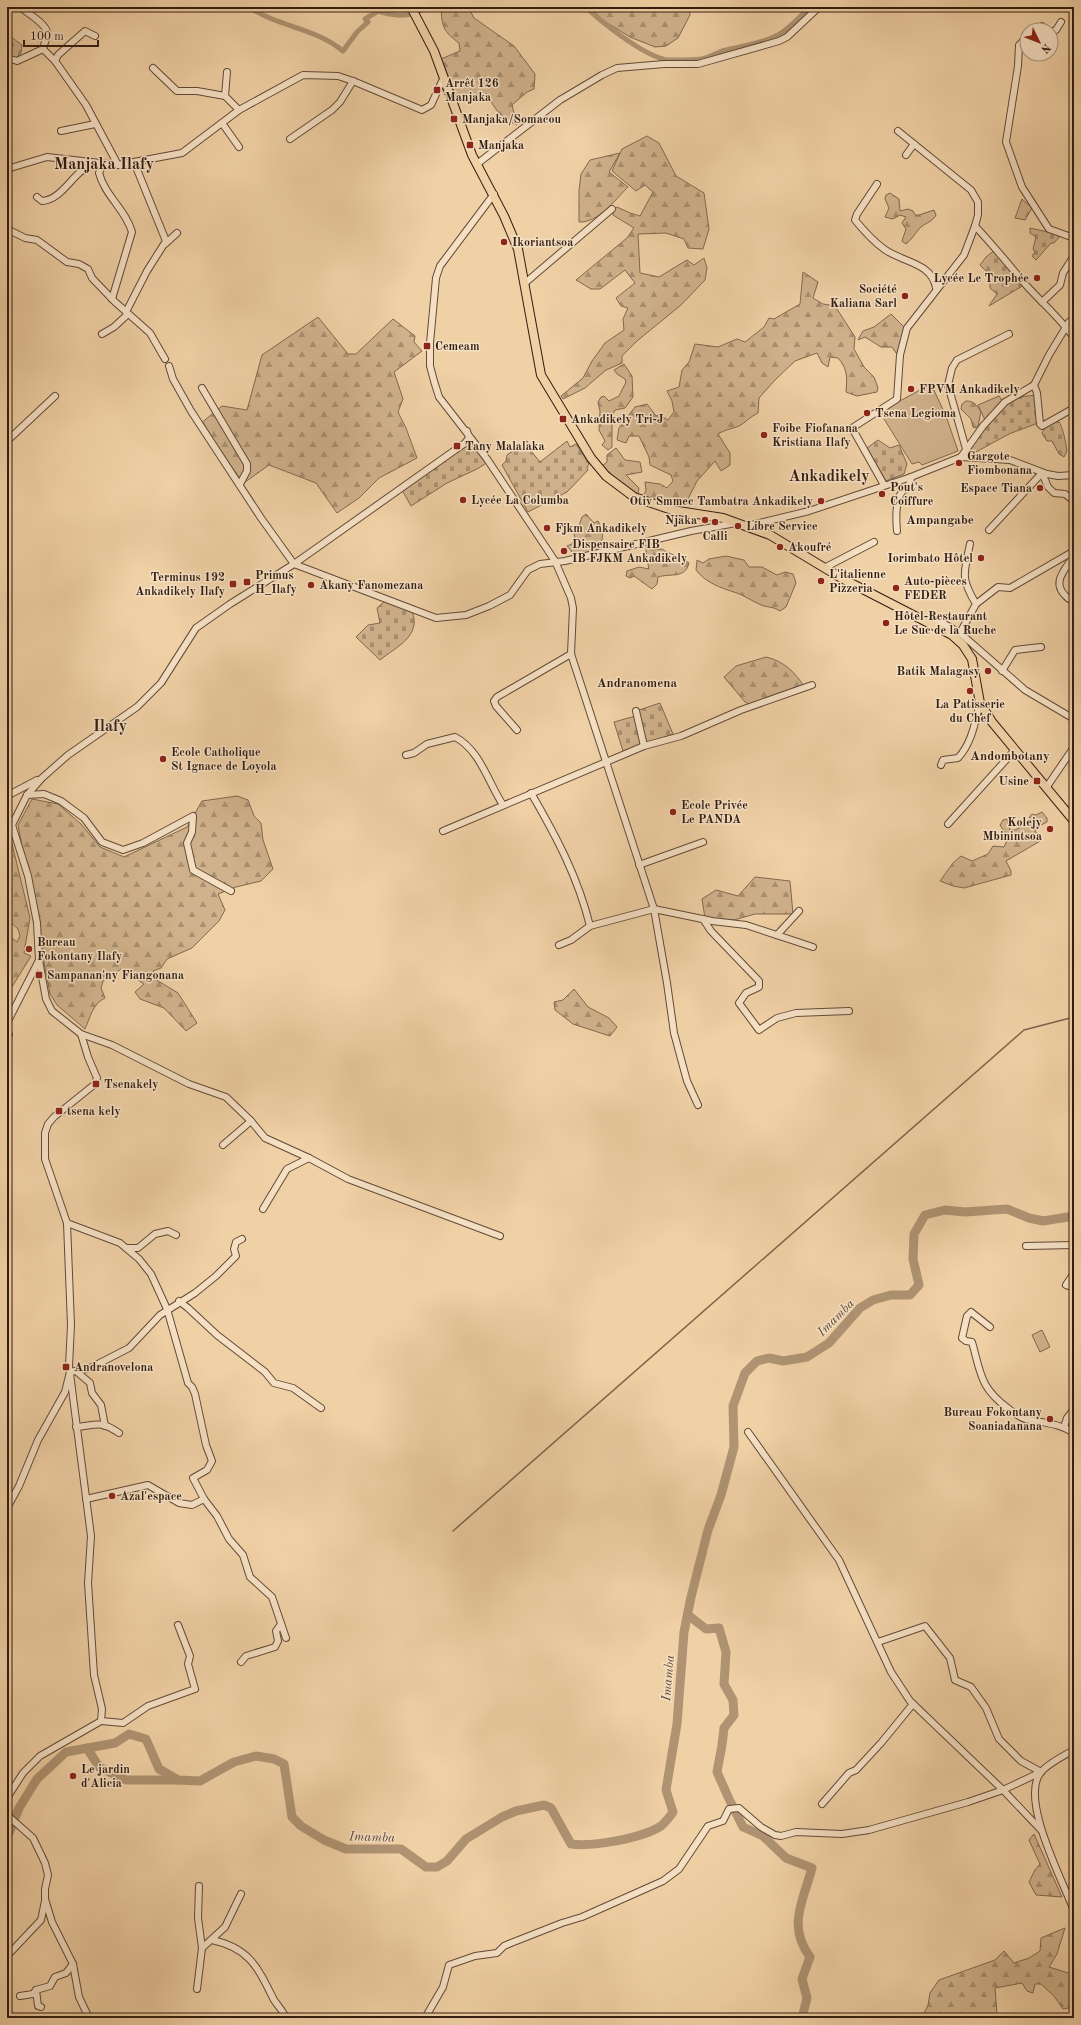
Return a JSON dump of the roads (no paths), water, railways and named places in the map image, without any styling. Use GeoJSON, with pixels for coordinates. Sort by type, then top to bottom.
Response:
{"type":"FeatureCollection","features":[{"type":"Feature","properties":{"kind":"main road"},"geometry":{"type":"LineString","coordinates":[[414,11],[427,34],[458,118],[477,164],[494,194],[518,249],[541,375],[591,458],[606,476],[634,497],[672,510],[723,518],[770,535],[824,568],[952,635],[963,645],[974,665],[980,703],[992,722],[1074,821]]}},
{"type":"Feature","properties":{"kind":"street"},"geometry":{"type":"LineString","coordinates":[[20,7],[37,20],[46,30],[47,33],[43,49]]}},
{"type":"Feature","properties":{"kind":"street"},"geometry":{"type":"LineString","coordinates":[[477,164],[548,108],[602,75],[617,68],[660,64],[698,64],[775,43],[787,37],[819,7]]}},
{"type":"Feature","properties":{"kind":"street"},"geometry":{"type":"LineString","coordinates":[[55,61],[58,55],[85,31],[96,36]]}},
{"type":"Feature","properties":{"kind":"street"},"geometry":{"type":"LineString","coordinates":[[1019,45],[1018,66],[1006,142],[1022,187],[1049,229],[1074,238]]}},
{"type":"Feature","properties":{"kind":"street"},"geometry":{"type":"LineString","coordinates":[[7,58],[17,61],[43,49]]}},
{"type":"Feature","properties":{"kind":"street"},"geometry":{"type":"LineString","coordinates":[[43,49],[55,61],[86,105],[118,165]]}},
{"type":"Feature","properties":{"kind":"street"},"geometry":{"type":"LineString","coordinates":[[153,68],[177,91],[197,91],[225,96],[239,110]]}},
{"type":"Feature","properties":{"kind":"street"},"geometry":{"type":"LineString","coordinates":[[225,96],[227,72]]}},
{"type":"Feature","properties":{"kind":"street"},"geometry":{"type":"LineString","coordinates":[[7,168],[47,156],[118,165],[182,152],[239,110],[303,75],[338,76],[422,110],[431,105],[444,77]]}},
{"type":"Feature","properties":{"kind":"street"},"geometry":{"type":"LineString","coordinates":[[290,139],[332,110],[340,102],[353,81]]}},
{"type":"Feature","properties":{"kind":"street"},"geometry":{"type":"LineString","coordinates":[[222,123],[239,147]]}},
{"type":"Feature","properties":{"kind":"street"},"geometry":{"type":"LineString","coordinates":[[62,131],[95,124]]}},
{"type":"Feature","properties":{"kind":"street"},"geometry":{"type":"LineString","coordinates":[[884,485],[852,428],[897,399],[900,355],[907,328],[936,288],[964,256],[978,215],[978,202],[971,190],[898,131]]}},
{"type":"Feature","properties":{"kind":"street"},"geometry":{"type":"LineString","coordinates":[[906,155],[914,144]]}},
{"type":"Feature","properties":{"kind":"street"},"geometry":{"type":"LineString","coordinates":[[134,162],[166,238],[165,244]]}},
{"type":"Feature","properties":{"kind":"street"},"geometry":{"type":"LineString","coordinates":[[37,197],[42,201],[50,200],[57,196],[81,172],[95,163]]}},
{"type":"Feature","properties":{"kind":"street"},"geometry":{"type":"LineString","coordinates":[[103,164],[99,173],[103,184],[109,196],[130,224],[132,232],[112,299]]}},
{"type":"Feature","properties":{"kind":"street"},"geometry":{"type":"LineString","coordinates":[[877,184],[857,214],[855,220],[873,241],[884,250],[918,264],[935,282],[936,288]]}},
{"type":"Feature","properties":{"kind":"street"},"geometry":{"type":"LineString","coordinates":[[494,194],[440,266],[436,278],[430,342],[430,366],[439,397],[487,458],[555,561],[573,608],[571,654],[654,909],[668,983],[674,1033],[687,1081],[698,1105]]}},
{"type":"Feature","properties":{"kind":"street"},"geometry":{"type":"LineString","coordinates":[[525,283],[612,209]]}},
{"type":"Feature","properties":{"kind":"street"},"geometry":{"type":"LineString","coordinates":[[975,226],[1066,327],[1074,338]]}},
{"type":"Feature","properties":{"kind":"street"},"geometry":{"type":"LineString","coordinates":[[7,227],[11,232],[25,238],[37,240],[67,262],[79,264],[88,269],[92,278],[112,299],[150,333],[165,359]]}},
{"type":"Feature","properties":{"kind":"street"},"geometry":{"type":"LineString","coordinates":[[102,334],[114,327],[127,313],[156,256],[165,244],[177,233]]}},
{"type":"Feature","properties":{"kind":"street"},"geometry":{"type":"LineString","coordinates":[[1042,302],[1060,285],[1063,273],[1073,257]]}},
{"type":"Feature","properties":{"kind":"street"},"geometry":{"type":"LineString","coordinates":[[961,457],[1005,402],[1034,385],[1066,327],[1074,318]]}},
{"type":"Feature","properties":{"kind":"street"},"geometry":{"type":"LineString","coordinates":[[966,449],[948,385],[952,368],[957,360],[1009,334]]}},
{"type":"Feature","properties":{"kind":"street"},"geometry":{"type":"LineString","coordinates":[[169,366],[173,379],[191,411],[261,518],[294,564],[436,618],[466,615],[489,606],[510,595],[528,570],[540,564],[565,561],[737,523]]}},
{"type":"Feature","properties":{"kind":"street"},"geometry":{"type":"LineString","coordinates":[[1034,385],[1037,393],[1040,424],[1042,426],[1074,408]]}},
{"type":"Feature","properties":{"kind":"street"},"geometry":{"type":"LineString","coordinates":[[202,388],[247,464],[247,471],[240,484]]}},
{"type":"Feature","properties":{"kind":"street"},"geometry":{"type":"LineString","coordinates":[[7,441],[55,396]]}},
{"type":"Feature","properties":{"kind":"street"},"geometry":{"type":"LineString","coordinates":[[467,431],[469,438],[465,443],[294,564],[230,604],[196,628],[161,683],[137,707],[68,755],[42,778],[27,795],[12,826],[28,876],[37,922],[39,960],[46,999],[52,1011],[81,1034],[112,1045],[189,1084],[226,1097],[251,1121],[265,1138],[350,1179],[500,1236]]}},
{"type":"Feature","properties":{"kind":"street"},"geometry":{"type":"LineString","coordinates":[[747,526],[809,511],[911,477],[961,457],[1010,460],[1042,473],[1058,476],[1074,475]]}},
{"type":"Feature","properties":{"kind":"street"},"geometry":{"type":"LineString","coordinates":[[1042,473],[1048,487],[1054,493],[1065,494],[1074,501]]}},
{"type":"Feature","properties":{"kind":"street"},"geometry":{"type":"LineString","coordinates":[[989,530],[1042,473]]}},
{"type":"Feature","properties":{"kind":"street"},"geometry":{"type":"LineString","coordinates":[[896,531],[898,501],[901,493],[910,486],[911,477]]}},
{"type":"Feature","properties":{"kind":"street"},"geometry":{"type":"LineString","coordinates":[[824,568],[874,542]]}},
{"type":"Feature","properties":{"kind":"street"},"geometry":{"type":"LineString","coordinates":[[970,544],[964,576],[966,588],[976,604]]}},
{"type":"Feature","properties":{"kind":"street"},"geometry":{"type":"LineString","coordinates":[[960,633],[976,604],[998,587],[1010,588],[1074,551]]}},
{"type":"Feature","properties":{"kind":"street"},"geometry":{"type":"LineString","coordinates":[[1074,556],[1059,580],[1058,586],[1062,593],[1069,599],[1074,599]]}},
{"type":"Feature","properties":{"kind":"street"},"geometry":{"type":"LineString","coordinates":[[921,620],[941,622],[960,633],[1025,690],[1074,719]]}},
{"type":"Feature","properties":{"kind":"street"},"geometry":{"type":"LineString","coordinates":[[1002,671],[1015,650],[1041,647]]}},
{"type":"Feature","properties":{"kind":"street"},"geometry":{"type":"LineString","coordinates":[[517,730],[496,706],[494,701],[497,697],[571,654]]}},
{"type":"Feature","properties":{"kind":"street"},"geometry":{"type":"LineString","coordinates":[[443,831],[605,761],[644,746],[681,736],[741,710],[812,685]]}},
{"type":"Feature","properties":{"kind":"street"},"geometry":{"type":"LineString","coordinates":[[940,765],[943,760],[958,758],[965,750],[974,730],[980,703]]}},
{"type":"Feature","properties":{"kind":"street"},"geometry":{"type":"LineString","coordinates":[[636,711],[644,746]]}},
{"type":"Feature","properties":{"kind":"street"},"geometry":{"type":"LineString","coordinates":[[406,755],[414,753],[427,744],[446,738],[455,737],[463,742],[479,761],[503,805]]}},
{"type":"Feature","properties":{"kind":"street"},"geometry":{"type":"LineString","coordinates":[[1046,788],[1074,747]]}},
{"type":"Feature","properties":{"kind":"street"},"geometry":{"type":"LineString","coordinates":[[948,824],[1015,750]]}},
{"type":"Feature","properties":{"kind":"street"},"geometry":{"type":"LineString","coordinates":[[7,796],[42,778]]}},
{"type":"Feature","properties":{"kind":"street"},"geometry":{"type":"LineString","coordinates":[[531,793],[557,837],[576,878],[590,926]]}},
{"type":"Feature","properties":{"kind":"street"},"geometry":{"type":"LineString","coordinates":[[27,795],[44,794],[61,801],[84,818],[102,842],[123,850],[143,843],[193,816],[192,832],[187,842],[193,870],[231,891]]}},
{"type":"Feature","properties":{"kind":"street"},"geometry":{"type":"LineString","coordinates":[[639,865],[703,842]]}},
{"type":"Feature","properties":{"kind":"street"},"geometry":{"type":"LineString","coordinates":[[559,945],[571,940],[590,926],[654,909],[703,919],[746,925],[813,947]]}},
{"type":"Feature","properties":{"kind":"street"},"geometry":{"type":"LineString","coordinates":[[777,935],[799,911]]}},
{"type":"Feature","properties":{"kind":"street"},"geometry":{"type":"LineString","coordinates":[[703,919],[711,931],[759,981],[759,987],[746,993],[739,1003],[759,1030],[777,1018],[796,1013],[849,1011]]}},
{"type":"Feature","properties":{"kind":"street"},"geometry":{"type":"LineString","coordinates":[[7,1023],[39,960]]}},
{"type":"Feature","properties":{"kind":"street"},"geometry":{"type":"LineString","coordinates":[[7,1029],[7,1038]]}},
{"type":"Feature","properties":{"kind":"street"},"geometry":{"type":"LineString","coordinates":[[81,1034],[88,1057],[97,1078],[95,1084],[54,1117],[48,1124],[44,1140],[45,1160],[67,1223],[76,1427],[91,1536],[88,1582],[94,1675],[102,1709],[100,1721]]}},
{"type":"Feature","properties":{"kind":"street"},"geometry":{"type":"LineString","coordinates":[[223,1145],[251,1121]]}},
{"type":"Feature","properties":{"kind":"street"},"geometry":{"type":"LineString","coordinates":[[263,1209],[287,1169],[309,1158]]}},
{"type":"Feature","properties":{"kind":"street"},"geometry":{"type":"LineString","coordinates":[[67,1223],[120,1243],[139,1259],[151,1274],[168,1309],[188,1384],[192,1387],[206,1445],[212,1462],[207,1470],[193,1478],[204,1499],[217,1516],[229,1539],[243,1555],[250,1577],[272,1597],[286,1638]]}},
{"type":"Feature","properties":{"kind":"street"},"geometry":{"type":"LineString","coordinates":[[124,1247],[130,1249],[138,1248],[156,1234],[168,1231],[176,1235]]}},
{"type":"Feature","properties":{"kind":"street"},"geometry":{"type":"LineString","coordinates":[[73,1371],[90,1368],[129,1348],[168,1309],[195,1293],[216,1276],[236,1256],[234,1248],[236,1242],[242,1239]]}},
{"type":"Feature","properties":{"kind":"street"},"geometry":{"type":"LineString","coordinates":[[1026,1246],[1074,1245]]}},
{"type":"Feature","properties":{"kind":"street"},"geometry":{"type":"LineString","coordinates":[[1074,1256],[1074,1261]]}},
{"type":"Feature","properties":{"kind":"street"},"geometry":{"type":"LineString","coordinates":[[1074,1273],[1066,1285],[1074,1288]]}},
{"type":"Feature","properties":{"kind":"street"},"geometry":{"type":"LineString","coordinates":[[179,1302],[188,1308],[216,1335],[265,1372],[274,1383],[293,1388],[321,1408]]}},
{"type":"Feature","properties":{"kind":"street"},"geometry":{"type":"LineString","coordinates":[[990,1327],[971,1312],[967,1316],[962,1338],[966,1342],[972,1342],[981,1378],[987,1390],[995,1399],[1017,1416],[1064,1427],[1074,1433]]}},
{"type":"Feature","properties":{"kind":"street"},"geometry":{"type":"LineString","coordinates":[[73,1371],[90,1383],[92,1393],[101,1405],[106,1426]]}},
{"type":"Feature","properties":{"kind":"street"},"geometry":{"type":"LineString","coordinates":[[7,1508],[19,1486],[38,1440],[65,1392],[73,1371]]}},
{"type":"Feature","properties":{"kind":"street"},"geometry":{"type":"LineString","coordinates":[[1064,1427],[1067,1418],[1074,1409]]}},
{"type":"Feature","properties":{"kind":"street"},"geometry":{"type":"LineString","coordinates":[[76,1427],[92,1423],[106,1426],[119,1433]]}},
{"type":"Feature","properties":{"kind":"street"},"geometry":{"type":"LineString","coordinates":[[748,1432],[839,1560],[891,1672],[913,1704],[1003,1790],[1041,1830]]}},
{"type":"Feature","properties":{"kind":"street"},"geometry":{"type":"LineString","coordinates":[[86,1499],[148,1485],[179,1503],[192,1505],[204,1499]]}},
{"type":"Feature","properties":{"kind":"street"},"geometry":{"type":"LineString","coordinates":[[241,1662],[246,1656],[275,1647],[278,1641],[276,1631],[281,1624]]}},
{"type":"Feature","properties":{"kind":"street"},"geometry":{"type":"LineString","coordinates":[[7,1798],[23,1773],[40,1756],[100,1721],[123,1723],[148,1706],[195,1689],[188,1664],[190,1656],[178,1625]]}},
{"type":"Feature","properties":{"kind":"street"},"geometry":{"type":"LineString","coordinates":[[878,1642],[925,1626],[950,1658],[955,1680],[971,1687],[986,1708],[999,1739],[1021,1761],[1041,1772]]}},
{"type":"Feature","properties":{"kind":"street"},"geometry":{"type":"LineString","coordinates":[[822,1804],[849,1773],[856,1770],[881,1743],[913,1704]]}},
{"type":"Feature","properties":{"kind":"street"},"geometry":{"type":"LineString","coordinates":[[425,2018],[443,1987],[449,1965],[475,1956],[497,1953],[504,1946],[562,1923],[582,1918],[663,1881],[679,1869],[708,1826],[723,1821],[729,1810],[739,1808],[761,1827],[775,1835],[781,1836],[796,1832],[842,1834],[869,1830],[968,1802],[1003,1790],[1041,1772],[1074,1750]]}},
{"type":"Feature","properties":{"kind":"street"},"geometry":{"type":"LineString","coordinates":[[1041,1772],[1037,1780],[1035,1795],[1036,1812],[1041,1830],[1074,1911]]}},
{"type":"Feature","properties":{"kind":"street"},"geometry":{"type":"LineString","coordinates":[[7,1956],[41,1920],[48,1875],[45,1863],[33,1838],[8,1816]]}},
{"type":"Feature","properties":{"kind":"street"},"geometry":{"type":"LineString","coordinates":[[197,1989],[202,1948],[198,1918],[199,1886]]}},
{"type":"Feature","properties":{"kind":"street"},"geometry":{"type":"LineString","coordinates":[[202,1948],[225,1927],[241,1894]]}},
{"type":"Feature","properties":{"kind":"street"},"geometry":{"type":"LineString","coordinates":[[45,1899],[52,1922],[73,1964],[79,1997],[89,2018]]}},
{"type":"Feature","properties":{"kind":"street"},"geometry":{"type":"LineString","coordinates":[[212,1940],[227,1943],[245,1955],[254,1964],[264,1976],[275,2002],[286,2018]]}},
{"type":"Feature","properties":{"kind":"street"},"geometry":{"type":"LineString","coordinates":[[20,1996],[33,1994],[36,1990],[50,1986],[55,1977],[66,1973],[73,1964]]}},
{"type":"Feature","properties":{"kind":"street"},"geometry":{"type":"LineString","coordinates":[[36,1990],[38,2006],[41,2007]]}},
{"type":"Feature","properties":{"kind":"waterway"},"geometry":{"type":"LineString","coordinates":[[249,7],[260,14],[321,37],[343,51],[357,32],[368,22],[365,19],[378,11],[397,15],[409,15],[426,7]]}},
{"type":"Feature","properties":{"kind":"waterway"},"geometry":{"type":"LineString","coordinates":[[586,7],[612,29],[633,44],[654,56],[666,60],[705,58],[722,51],[758,43],[772,38],[786,29],[810,7]]}},
{"type":"Feature","properties":{"kind":"waterway"},"geometry":{"type":"LineString","coordinates":[[453,1531],[1024,1030],[1074,1017]]}},
{"type":"Feature","properties":{"kind":"waterway","name":"Imamba"},"geometry":{"type":"LineString","coordinates":[[7,1838],[19,1808],[37,1779],[66,1752],[115,1743],[129,1734],[146,1739],[159,1769],[178,1780],[200,1781],[234,1762],[256,1756],[274,1759],[284,1764],[292,1817],[301,1826],[324,1840],[346,1849],[401,1849],[426,1867],[437,1867],[447,1861],[466,1839],[502,1817],[516,1811],[544,1805],[551,1808],[571,1844],[580,1845],[618,1841],[642,1834],[661,1826],[673,1812],[666,1790],[677,1724],[684,1632],[691,1597],[708,1530],[721,1495],[734,1447],[733,1406],[745,1373],[757,1361],[769,1358],[783,1361],[807,1357],[829,1343],[860,1308],[873,1300],[891,1295],[910,1295],[919,1285],[913,1259],[914,1234],[925,1215],[945,1210],[965,1212],[1007,1209],[1029,1218],[1043,1221],[1074,1216]]}},
{"type":"Feature","properties":{"kind":"waterway"},"geometry":{"type":"LineString","coordinates":[[688,1615],[706,1629],[719,1628],[726,1652],[724,1684],[733,1700],[734,1715],[724,1728],[717,1772],[729,1799],[743,1827],[763,1836],[786,1858],[812,1868],[801,1902],[798,1924],[799,1935],[803,1946],[810,1957],[802,1979],[807,1998],[802,2018]]}},
{"type":"Feature","properties":{"kind":"waterway","name":"Imamba"},"geometry":{"type":"LineString","coordinates":[[87,1748],[99,1767],[126,1780],[178,1780]]}},
{"type":"Feature","properties":{"kind":"place","name":"Arrêt 126 Manjaka"},"geometry":{"type":"Point","coordinates":[437,90]}},
{"type":"Feature","properties":{"kind":"place","name":"Manjaka/Somacou"},"geometry":{"type":"Point","coordinates":[454,119]}},
{"type":"Feature","properties":{"kind":"place","name":"Manjaka"},"geometry":{"type":"Point","coordinates":[470,145]}},
{"type":"Feature","properties":{"kind":"place","name":"Ikoriantsoa"},"geometry":{"type":"Point","coordinates":[504,242]}},
{"type":"Feature","properties":{"kind":"place","name":"Lycée Le Trophée"},"geometry":{"type":"Point","coordinates":[1037,278]}},
{"type":"Feature","properties":{"kind":"place","name":"Société Kaliana Sarl"},"geometry":{"type":"Point","coordinates":[905,296]}},
{"type":"Feature","properties":{"kind":"place","name":"Cemeam"},"geometry":{"type":"Point","coordinates":[427,346]}},
{"type":"Feature","properties":{"kind":"place","name":"FPVM Ankadikely"},"geometry":{"type":"Point","coordinates":[911,389]}},
{"type":"Feature","properties":{"kind":"place","name":"Tsena Legioma"},"geometry":{"type":"Point","coordinates":[867,413]}},
{"type":"Feature","properties":{"kind":"place","name":"Ankadikely Tri-J"},"geometry":{"type":"Point","coordinates":[563,419]}},
{"type":"Feature","properties":{"kind":"place","name":"Foibe Fiofanana Kristiana Ilafy"},"geometry":{"type":"Point","coordinates":[764,435]}},
{"type":"Feature","properties":{"kind":"place","name":"Tany Malalaka"},"geometry":{"type":"Point","coordinates":[457,446]}},
{"type":"Feature","properties":{"kind":"place","name":"Gargote Fiombonana"},"geometry":{"type":"Point","coordinates":[959,463]}},
{"type":"Feature","properties":{"kind":"place","name":"Espace Tiana"},"geometry":{"type":"Point","coordinates":[1040,488]}},
{"type":"Feature","properties":{"kind":"place","name":"Pout's Coiffure"},"geometry":{"type":"Point","coordinates":[882,494]}},
{"type":"Feature","properties":{"kind":"place","name":"Lycée La Columba"},"geometry":{"type":"Point","coordinates":[463,500]}},
{"type":"Feature","properties":{"kind":"place","name":"Otiv Smmec Tambatra Ankadikely"},"geometry":{"type":"Point","coordinates":[821,501]}},
{"type":"Feature","properties":{"kind":"place","name":"Njaka"},"geometry":{"type":"Point","coordinates":[705,520]}},
{"type":"Feature","properties":{"kind":"place","name":"Calli"},"geometry":{"type":"Point","coordinates":[715,522]}},
{"type":"Feature","properties":{"kind":"place","name":"Libre Service"},"geometry":{"type":"Point","coordinates":[738,526]}},
{"type":"Feature","properties":{"kind":"place","name":"Fjkm Ankadikely"},"geometry":{"type":"Point","coordinates":[547,528]}},
{"type":"Feature","properties":{"kind":"place","name":"Akoufré"},"geometry":{"type":"Point","coordinates":[780,547]}},
{"type":"Feature","properties":{"kind":"place","name":"Dispensaire FIB IB FJKM Ankadikely"},"geometry":{"type":"Point","coordinates":[564,551]}},
{"type":"Feature","properties":{"kind":"place","name":"Iorimbato Hôtel"},"geometry":{"type":"Point","coordinates":[981,558]}},
{"type":"Feature","properties":{"kind":"place","name":"L'italienne Pizzeria"},"geometry":{"type":"Point","coordinates":[821,581]}},
{"type":"Feature","properties":{"kind":"place","name":"Primus H_Ilafy"},"geometry":{"type":"Point","coordinates":[247,582]}},
{"type":"Feature","properties":{"kind":"place","name":"Terminus 192 Ankadikely Ilafy"},"geometry":{"type":"Point","coordinates":[233,584]}},
{"type":"Feature","properties":{"kind":"place","name":"Akany Fanomezana"},"geometry":{"type":"Point","coordinates":[311,585]}},
{"type":"Feature","properties":{"kind":"place","name":"Auto-pièces FEDER"},"geometry":{"type":"Point","coordinates":[896,588]}},
{"type":"Feature","properties":{"kind":"place","name":"Hôtel-Restaurant Le Suc de la Ruche"},"geometry":{"type":"Point","coordinates":[886,623]}},
{"type":"Feature","properties":{"kind":"place","name":"Batik Malagasy"},"geometry":{"type":"Point","coordinates":[988,671]}},
{"type":"Feature","properties":{"kind":"place","name":"La Patisserie du Chef"},"geometry":{"type":"Point","coordinates":[970,691]}},
{"type":"Feature","properties":{"kind":"place","name":"Ecole Catholique St Ignace de Loyola"},"geometry":{"type":"Point","coordinates":[163,759]}},
{"type":"Feature","properties":{"kind":"place","name":"Usine"},"geometry":{"type":"Point","coordinates":[1037,781]}},
{"type":"Feature","properties":{"kind":"place","name":"Ecole Privée Le PANDA"},"geometry":{"type":"Point","coordinates":[673,812]}},
{"type":"Feature","properties":{"kind":"place","name":"Kolejy Mbinintsoa"},"geometry":{"type":"Point","coordinates":[1050,829]}},
{"type":"Feature","properties":{"kind":"place","name":"Bureau Fokontany Ilafy"},"geometry":{"type":"Point","coordinates":[29,949]}},
{"type":"Feature","properties":{"kind":"place","name":"Sampanan'ny Fiangonana"},"geometry":{"type":"Point","coordinates":[39,975]}},
{"type":"Feature","properties":{"kind":"place","name":"Tsenakely"},"geometry":{"type":"Point","coordinates":[96,1084]}},
{"type":"Feature","properties":{"kind":"place","name":"tsena kely"},"geometry":{"type":"Point","coordinates":[59,1111]}},
{"type":"Feature","properties":{"kind":"place","name":"Andranovelona"},"geometry":{"type":"Point","coordinates":[66,1367]}},
{"type":"Feature","properties":{"kind":"place","name":"Bureau Fokontany Soaniadanana"},"geometry":{"type":"Point","coordinates":[1050,1419]}},
{"type":"Feature","properties":{"kind":"place","name":"Azal'espace"},"geometry":{"type":"Point","coordinates":[112,1496]}},
{"type":"Feature","properties":{"kind":"place","name":"Le jardin d'Alicia"},"geometry":{"type":"Point","coordinates":[73,1776]}},
{"type":"Feature","properties":{"kind":"district","name":"Manjaka Ilafy"},"geometry":{"type":"Point","coordinates":[104,163]}},
{"type":"Feature","properties":{"kind":"district","name":"Ankadikely"},"geometry":{"type":"Point","coordinates":[829,475]}},
{"type":"Feature","properties":{"kind":"district","name":"Ampangabe"},"geometry":{"type":"Point","coordinates":[940,519]}},
{"type":"Feature","properties":{"kind":"district","name":"Andranomena"},"geometry":{"type":"Point","coordinates":[637,682]}},
{"type":"Feature","properties":{"kind":"district","name":"Ilafy"},"geometry":{"type":"Point","coordinates":[110,725]}},
{"type":"Feature","properties":{"kind":"district","name":"Andombotany"},"geometry":{"type":"Point","coordinates":[1010,755]}}]}
